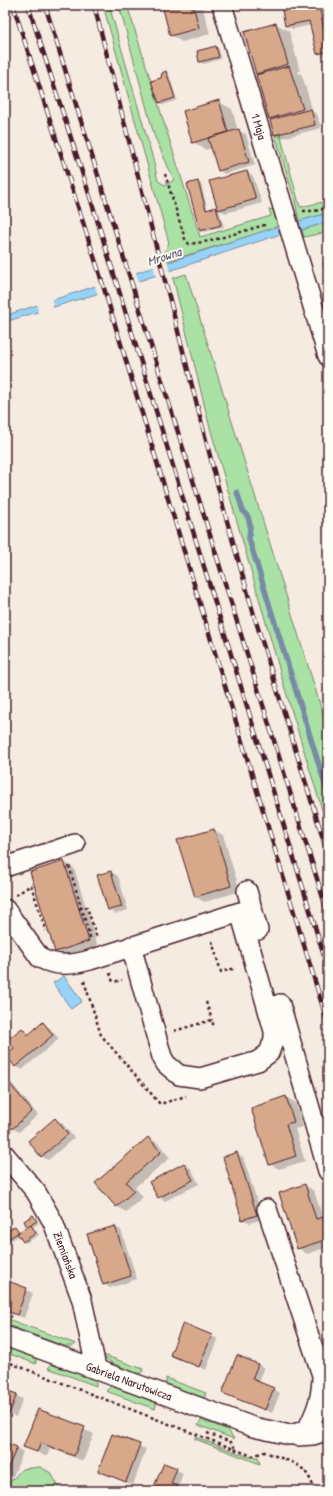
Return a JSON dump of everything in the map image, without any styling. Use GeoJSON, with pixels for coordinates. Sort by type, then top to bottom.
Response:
{"type":"FeatureCollection","features":[{"type":"Feature","properties":{"kind":"street","name":"1 Maja"},"geometry":{"type":"LineString","coordinates":[[222,5],[284,216],[328,356]]}},
{"type":"Feature","properties":{"kind":"street"},"geometry":{"type":"LineString","coordinates":[[5,866],[71,851]]}},
{"type":"Feature","properties":{"kind":"street"},"geometry":{"type":"LineString","coordinates":[[247,891],[328,1171]]}},
{"type":"Feature","properties":{"kind":"street"},"geometry":{"type":"LineString","coordinates":[[7,904],[34,952],[40,958],[48,962],[58,964],[78,963],[133,955],[240,912],[274,1031],[272,1046],[264,1058],[252,1064],[209,1076],[191,1078],[180,1075],[166,1064],[156,1036],[133,955]]}},
{"type":"Feature","properties":{"kind":"street","name":"Ziemiańska"},"geometry":{"type":"LineString","coordinates":[[5,1155],[36,1192],[53,1222],[82,1300],[96,1368]]}},
{"type":"Feature","properties":{"kind":"street"},"geometry":{"type":"LineString","coordinates":[[267,1209],[322,1375],[322,1392],[317,1410],[307,1430],[290,1436]]}},
{"type":"Feature","properties":{"kind":"street","name":"Gabriela Narutowicza"},"geometry":{"type":"LineString","coordinates":[[5,1336],[96,1368],[253,1427],[290,1436],[302,1437],[328,1430]]}},
{"type":"Feature","properties":{"kind":"path"},"geometry":{"type":"LineString","coordinates":[[165,174],[185,239],[189,244],[210,241],[284,216],[328,208]]}},
{"type":"Feature","properties":{"kind":"path"},"geometry":{"type":"LineString","coordinates":[[71,851],[93,946]]}},
{"type":"Feature","properties":{"kind":"path"},"geometry":{"type":"LineString","coordinates":[[29,878],[48,938]]}},
{"type":"Feature","properties":{"kind":"path"},"geometry":{"type":"LineString","coordinates":[[7,904],[32,885]]}},
{"type":"Feature","properties":{"kind":"path"},"geometry":{"type":"LineString","coordinates":[[204,942],[212,940],[221,972],[254,963]]}},
{"type":"Feature","properties":{"kind":"path"},"geometry":{"type":"LineString","coordinates":[[110,971],[133,955]]}},
{"type":"Feature","properties":{"kind":"path"},"geometry":{"type":"LineString","coordinates":[[206,1002],[214,1028]]}},
{"type":"Feature","properties":{"kind":"path"},"geometry":{"type":"LineString","coordinates":[[156,1036],[212,1020]]}},
{"type":"Feature","properties":{"kind":"path"},"geometry":{"type":"LineString","coordinates":[[5,1361],[247,1454],[257,1455],[265,1452],[301,1467],[310,1476],[316,1491]]}},
{"type":"Feature","properties":{"kind":"green space"},"geometry":{"type":"Polygon","coordinates":[[[103,5],[109,5],[158,181],[165,185],[174,180],[154,135],[119,5],[127,5],[200,237],[271,216],[269,209],[274,210],[278,227],[168,261],[165,251],[169,243],[103,5]]]}},
{"type":"Feature","properties":{"kind":"green space"},"geometry":{"type":"Polygon","coordinates":[[[280,134],[300,207],[328,201],[328,213],[299,221],[295,201],[275,135],[280,134]]]}},
{"type":"Feature","properties":{"kind":"green space"},"geometry":{"type":"Polygon","coordinates":[[[328,222],[328,232],[304,237],[302,230],[328,222]]]}},
{"type":"Feature","properties":{"kind":"green space"},"geometry":{"type":"Polygon","coordinates":[[[186,274],[328,730],[328,829],[285,689],[209,424],[173,278],[186,274]]]}},
{"type":"Feature","properties":{"kind":"green space"},"geometry":{"type":"Polygon","coordinates":[[[5,1318],[76,1344],[73,1346],[64,1346],[5,1324],[5,1318]]]}},
{"type":"Feature","properties":{"kind":"green space"},"geometry":{"type":"Polygon","coordinates":[[[5,1346],[36,1357],[36,1364],[5,1352],[5,1346]]]}},
{"type":"Feature","properties":{"kind":"green space"},"geometry":{"type":"Polygon","coordinates":[[[98,1353],[143,1369],[142,1372],[139,1374],[112,1363],[98,1353]]]}},
{"type":"Feature","properties":{"kind":"green space"},"geometry":{"type":"Polygon","coordinates":[[[52,1364],[96,1380],[96,1386],[48,1368],[52,1364]]]}},
{"type":"Feature","properties":{"kind":"green space"},"geometry":{"type":"Polygon","coordinates":[[[166,1378],[206,1393],[204,1398],[166,1384],[166,1378]]]}},
{"type":"Feature","properties":{"kind":"green space"},"geometry":{"type":"Polygon","coordinates":[[[111,1386],[155,1402],[155,1409],[106,1391],[111,1386]]]}},
{"type":"Feature","properties":{"kind":"green space"},"geometry":{"type":"Polygon","coordinates":[[[201,1420],[228,1430],[234,1439],[198,1425],[201,1420]]]}},
{"type":"Feature","properties":{"kind":"green space"},"geometry":{"type":"Polygon","coordinates":[[[195,1437],[249,1457],[258,1457],[260,1464],[195,1439],[195,1437]]]}},
{"type":"Feature","properties":{"kind":"green space"},"geometry":{"type":"Polygon","coordinates":[[[40,1467],[51,1473],[61,1491],[5,1491],[5,1488],[22,1469],[40,1467]]]}},
{"type":"Feature","properties":{"kind":"water"},"geometry":{"type":"Polygon","coordinates":[[[328,213],[328,222],[301,230],[299,221],[328,213]]]}},
{"type":"Feature","properties":{"kind":"water"},"geometry":{"type":"Polygon","coordinates":[[[279,226],[281,234],[142,280],[8,321],[7,315],[279,226]]]}},
{"type":"Feature","properties":{"kind":"water"},"geometry":{"type":"Polygon","coordinates":[[[64,976],[82,1001],[71,1009],[53,983],[64,976]]]}},
{"type":"Feature","properties":{"kind":"pier"},"geometry":{"type":"Polygon","coordinates":[[[167,259],[170,273],[156,277],[153,264],[167,259]]]}},
{"type":"Feature","properties":{"kind":"pier"},"geometry":{"type":"Polygon","coordinates":[[[135,270],[139,283],[98,295],[94,283],[135,270]]]}},
{"type":"Feature","properties":{"kind":"pier"},"geometry":{"type":"Polygon","coordinates":[[[52,297],[53,308],[38,313],[37,302],[52,297]]]}},
{"type":"Feature","properties":{"kind":"building"},"geometry":{"type":"Polygon","coordinates":[[[162,5],[193,5],[199,28],[170,36],[162,5]]]}},
{"type":"Feature","properties":{"kind":"building"},"geometry":{"type":"Polygon","coordinates":[[[281,5],[319,5],[328,51],[317,54],[309,21],[285,26],[281,5]]]}},
{"type":"Feature","properties":{"kind":"building"},"geometry":{"type":"Polygon","coordinates":[[[276,23],[288,64],[256,74],[244,32],[276,23]]]}},
{"type":"Feature","properties":{"kind":"building"},"geometry":{"type":"Polygon","coordinates":[[[216,46],[219,57],[199,62],[197,51],[216,46]]]}},
{"type":"Feature","properties":{"kind":"building"},"geometry":{"type":"Polygon","coordinates":[[[289,66],[303,109],[269,119],[256,75],[289,66]]]}},
{"type":"Feature","properties":{"kind":"building"},"geometry":{"type":"Polygon","coordinates":[[[166,71],[175,98],[159,103],[151,81],[161,78],[162,73],[166,71]]]}},
{"type":"Feature","properties":{"kind":"building"},"geometry":{"type":"Polygon","coordinates":[[[219,100],[228,132],[192,143],[183,111],[219,100]]]}},
{"type":"Feature","properties":{"kind":"building"},"geometry":{"type":"Polygon","coordinates":[[[311,109],[315,125],[274,135],[270,120],[311,109]]]}},
{"type":"Feature","properties":{"kind":"building"},"geometry":{"type":"Polygon","coordinates":[[[239,129],[249,162],[218,171],[208,138],[239,129]]]}},
{"type":"Feature","properties":{"kind":"building"},"geometry":{"type":"Polygon","coordinates":[[[247,171],[256,199],[218,210],[209,181],[247,171]]]}},
{"type":"Feature","properties":{"kind":"building"},"geometry":{"type":"Polygon","coordinates":[[[198,181],[206,210],[216,207],[221,225],[200,231],[187,184],[198,181]]]}},
{"type":"Feature","properties":{"kind":"building"},"geometry":{"type":"Polygon","coordinates":[[[328,262],[328,281],[323,263],[328,262]]]}},
{"type":"Feature","properties":{"kind":"building"},"geometry":{"type":"Polygon","coordinates":[[[214,829],[231,886],[195,897],[177,840],[214,829]]]}},
{"type":"Feature","properties":{"kind":"building"},"geometry":{"type":"Polygon","coordinates":[[[64,861],[89,941],[55,952],[30,872],[64,861]]]}},
{"type":"Feature","properties":{"kind":"building"},"geometry":{"type":"Polygon","coordinates":[[[111,871],[122,907],[108,910],[97,875],[111,871]]]}},
{"type":"Feature","properties":{"kind":"building"},"geometry":{"type":"Polygon","coordinates":[[[43,1022],[53,1035],[15,1067],[6,1055],[14,1048],[7,1040],[22,1028],[28,1035],[43,1022]]]}},
{"type":"Feature","properties":{"kind":"building"},"geometry":{"type":"Polygon","coordinates":[[[5,1078],[32,1111],[12,1129],[5,1120],[5,1078]]]}},
{"type":"Feature","properties":{"kind":"building"},"geometry":{"type":"Polygon","coordinates":[[[286,1096],[294,1122],[286,1124],[296,1156],[269,1165],[251,1108],[286,1096]]]}},
{"type":"Feature","properties":{"kind":"building"},"geometry":{"type":"Polygon","coordinates":[[[55,1118],[68,1134],[41,1157],[28,1141],[55,1118]]]}},
{"type":"Feature","properties":{"kind":"building"},"geometry":{"type":"Polygon","coordinates":[[[148,1137],[161,1152],[126,1182],[134,1191],[116,1207],[95,1183],[148,1137]]]}},
{"type":"Feature","properties":{"kind":"building"},"geometry":{"type":"Polygon","coordinates":[[[237,1152],[257,1215],[242,1220],[223,1157],[237,1152]]]}},
{"type":"Feature","properties":{"kind":"building"},"geometry":{"type":"Polygon","coordinates":[[[184,1163],[193,1180],[158,1198],[149,1182],[184,1163]]]}},
{"type":"Feature","properties":{"kind":"building"},"geometry":{"type":"Polygon","coordinates":[[[305,1184],[316,1219],[324,1217],[328,1229],[328,1239],[297,1249],[279,1193],[305,1184]]]}},
{"type":"Feature","properties":{"kind":"building"},"geometry":{"type":"Polygon","coordinates":[[[33,1215],[37,1221],[27,1227],[24,1221],[33,1215]]]}},
{"type":"Feature","properties":{"kind":"building"},"geometry":{"type":"Polygon","coordinates":[[[31,1225],[36,1233],[23,1242],[17,1233],[31,1225]]]}},
{"type":"Feature","properties":{"kind":"building"},"geometry":{"type":"Polygon","coordinates":[[[15,1226],[19,1232],[5,1241],[5,1233],[15,1226]]]}},
{"type":"Feature","properties":{"kind":"building"},"geometry":{"type":"Polygon","coordinates":[[[115,1226],[131,1276],[103,1285],[87,1234],[115,1226]]]}},
{"type":"Feature","properties":{"kind":"building"},"geometry":{"type":"Polygon","coordinates":[[[5,1280],[27,1288],[17,1315],[5,1310],[5,1280]]]}},
{"type":"Feature","properties":{"kind":"building"},"geometry":{"type":"Polygon","coordinates":[[[183,1323],[212,1335],[199,1367],[170,1355],[183,1323]]]}},
{"type":"Feature","properties":{"kind":"building"},"geometry":{"type":"Polygon","coordinates":[[[237,1355],[258,1364],[252,1379],[274,1388],[265,1410],[222,1393],[237,1355]]]}},
{"type":"Feature","properties":{"kind":"building"},"geometry":{"type":"Polygon","coordinates":[[[5,1390],[17,1394],[9,1414],[5,1412],[5,1390]]]}},
{"type":"Feature","properties":{"kind":"building"},"geometry":{"type":"Polygon","coordinates":[[[38,1409],[85,1427],[74,1456],[41,1443],[37,1452],[23,1447],[38,1409]]]}},
{"type":"Feature","properties":{"kind":"building"},"geometry":{"type":"Polygon","coordinates":[[[112,1434],[140,1444],[126,1482],[98,1471],[112,1434]]]}},
{"type":"Feature","properties":{"kind":"building"},"geometry":{"type":"Polygon","coordinates":[[[7,1443],[17,1447],[5,1475],[5,1450],[7,1443]]]}},
{"type":"Feature","properties":{"kind":"building"},"geometry":{"type":"Polygon","coordinates":[[[164,1463],[177,1468],[171,1484],[178,1486],[176,1491],[152,1491],[164,1463]]]}},
{"type":"Feature","properties":{"kind":"waterway"},"geometry":{"type":"LineString","coordinates":[[237,492],[243,511],[248,517],[250,525],[249,539],[328,794]]}},
{"type":"Feature","properties":{"kind":"railway"},"geometry":{"type":"LineString","coordinates":[[13,5],[99,272],[328,1024]]}},
{"type":"Feature","properties":{"kind":"railway"},"geometry":{"type":"LineString","coordinates":[[28,5],[91,200],[328,969]]}},
{"type":"Feature","properties":{"kind":"railway"},"geometry":{"type":"LineString","coordinates":[[45,5],[328,914]]}},
{"type":"Feature","properties":{"kind":"railway"},"geometry":{"type":"LineString","coordinates":[[94,5],[225,514],[254,615],[328,855]]}},
{"type":"Feature","properties":{"kind":"water label","name":"Mrowna"},"geometry":{"type":"Point","coordinates":[164,256]}}]}
